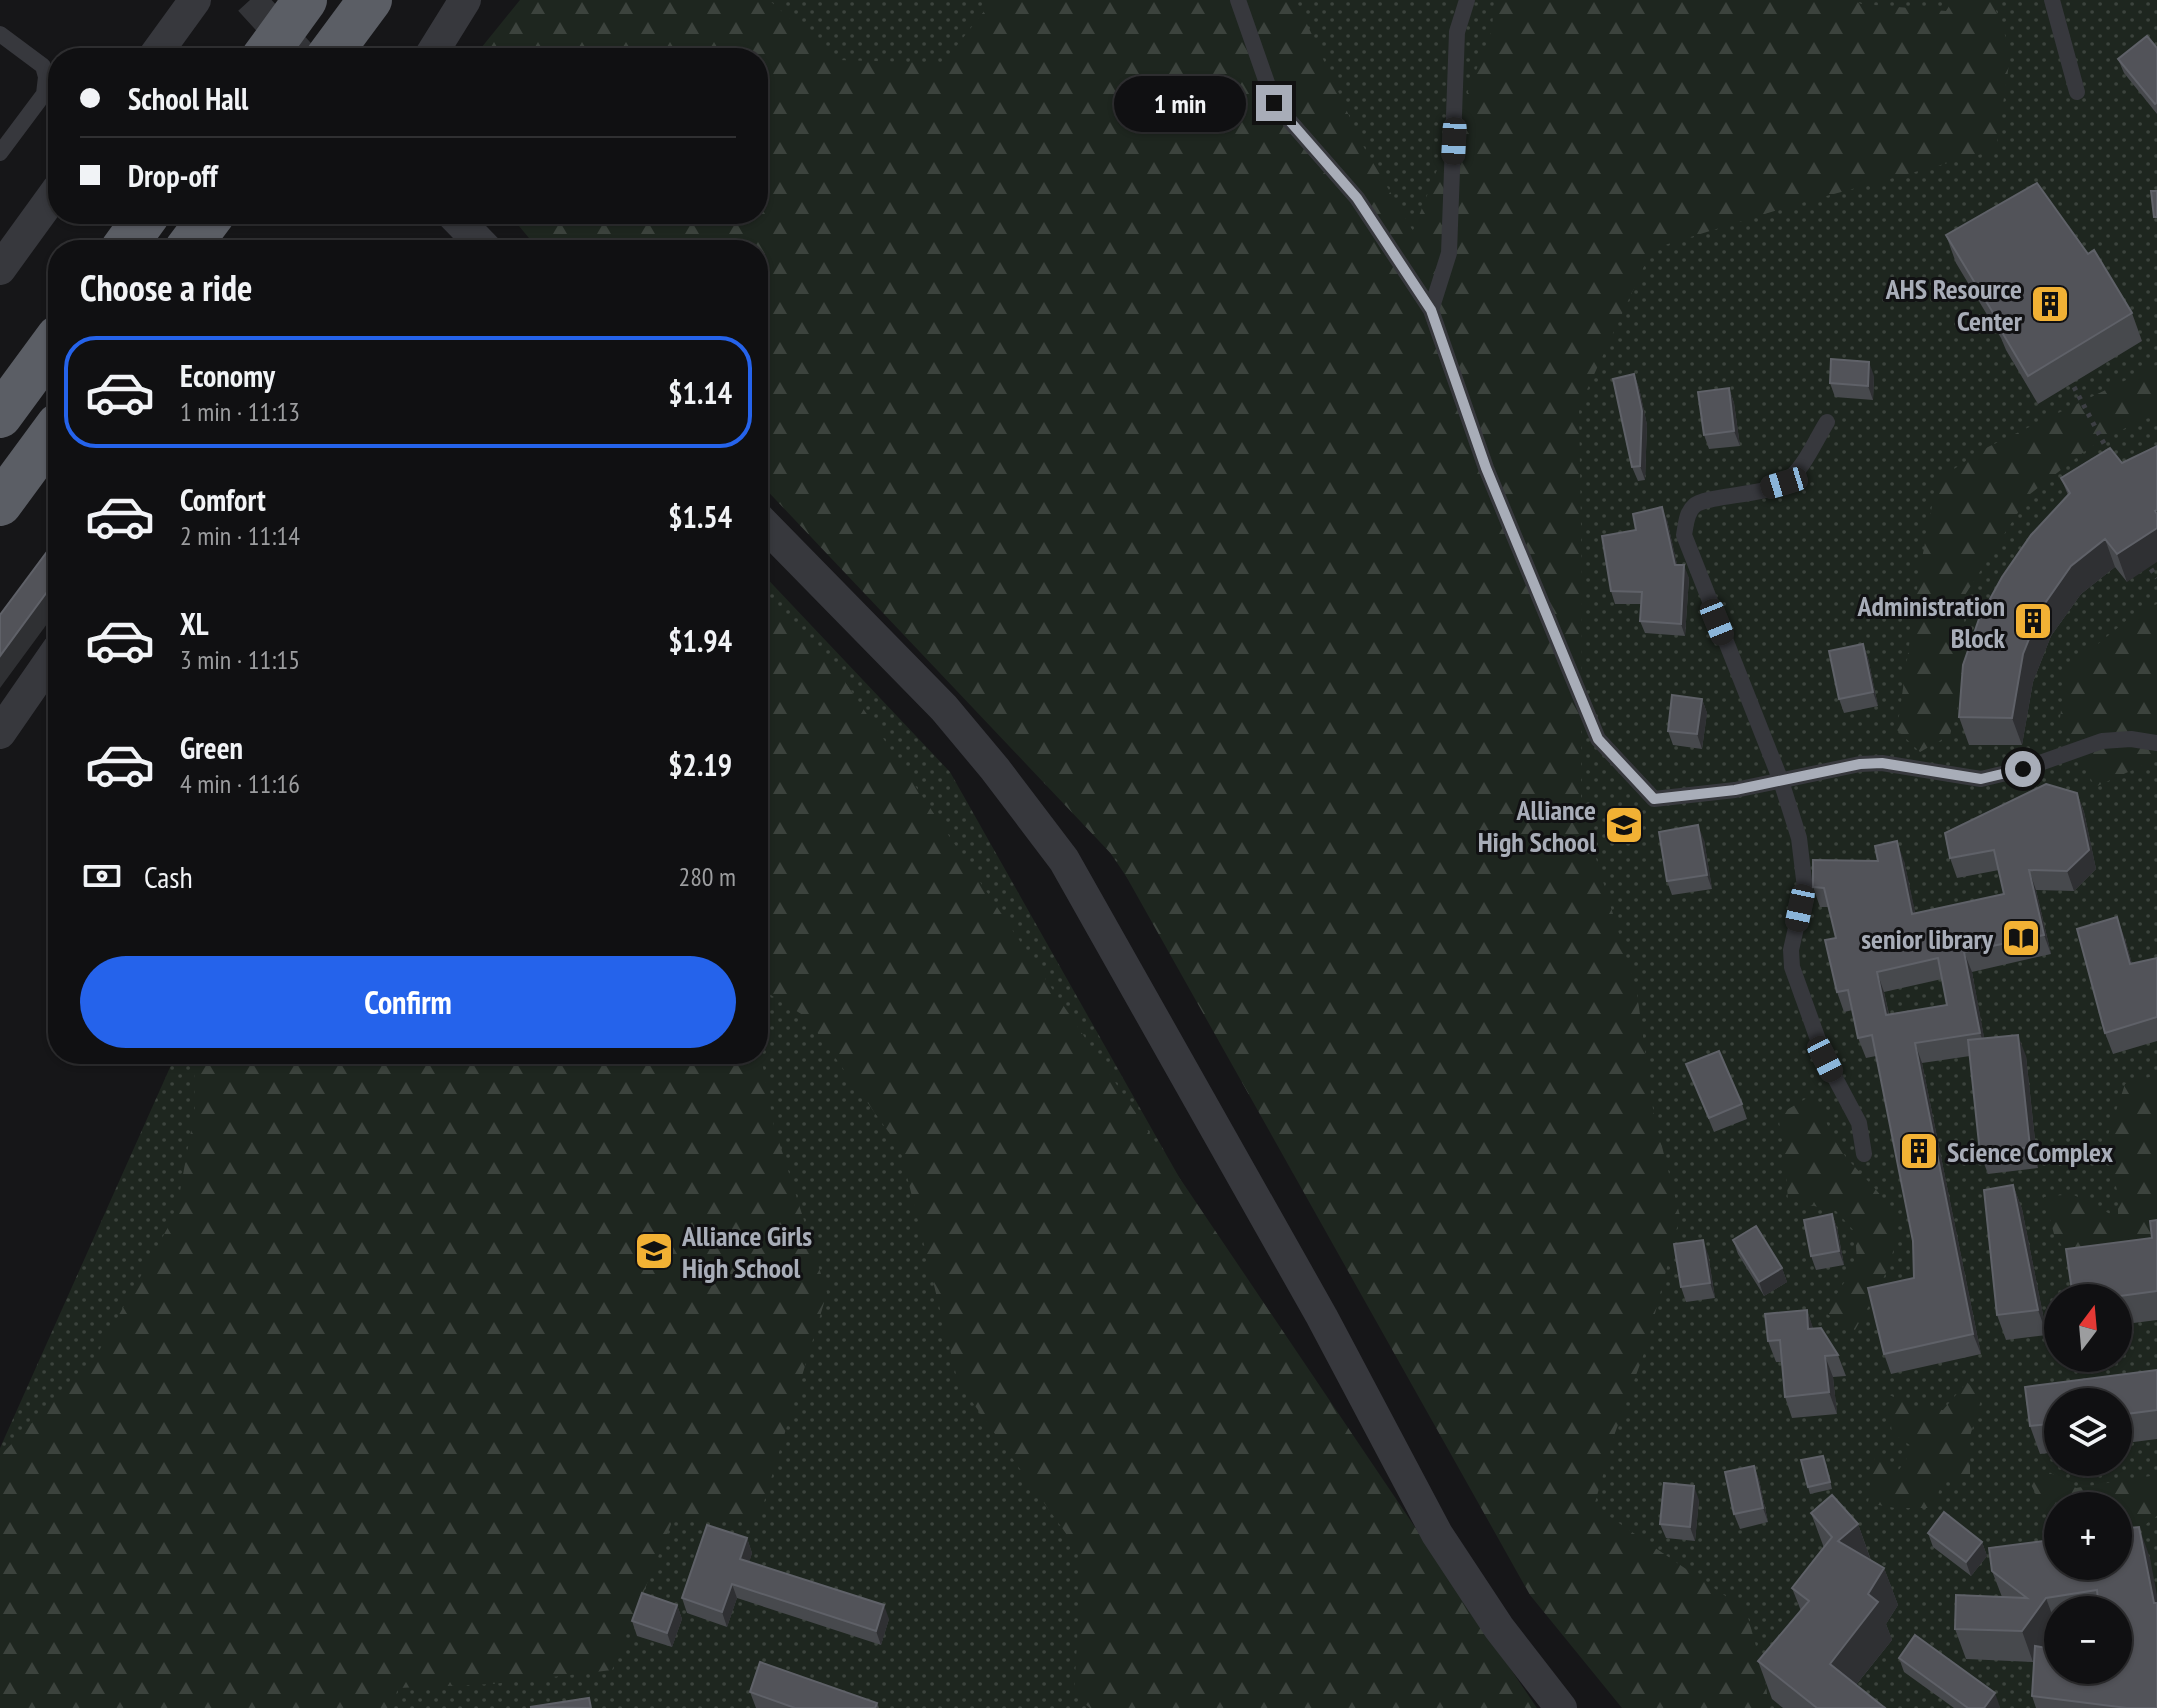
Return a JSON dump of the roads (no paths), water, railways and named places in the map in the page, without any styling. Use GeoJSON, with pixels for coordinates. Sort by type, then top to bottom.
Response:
{"type":"FeatureCollection","features":[{"type":"Feature","properties":{"kind":"highway"},"geometry":{"type":"LineString","coordinates":[[270,48],[305,0]]}},
{"type":"Feature","properties":{"kind":"highway"},"geometry":{"type":"LineString","coordinates":[[334,48],[370,0]]}},
{"type":"Feature","properties":{"kind":"highway"},"geometry":{"type":"LineString","coordinates":[[0,416],[48,351]]}},
{"type":"Feature","properties":{"kind":"highway"},"geometry":{"type":"LineString","coordinates":[[0,504],[48,439]]}},
{"type":"Feature","properties":{"kind":"street"},"geometry":{"type":"LineString","coordinates":[[160,48],[195,0]]}},
{"type":"Feature","properties":{"kind":"street"},"geometry":{"type":"LineString","coordinates":[[435,48],[465,0]]}},
{"type":"Feature","properties":{"kind":"street"},"geometry":{"type":"LineString","coordinates":[[0,269],[48,203]]}},
{"type":"Feature","properties":{"kind":"street"},"geometry":{"type":"LineString","coordinates":[[768,528],[944,708],[1064,860],[1314,1303],[1437,1534],[1499,1628],[1561,1708]]}},
{"type":"Feature","properties":{"kind":"street"},"geometry":{"type":"LineString","coordinates":[[0,733],[48,663]]}},
{"type":"Feature","properties":{"kind":"lane"},"geometry":{"type":"LineString","coordinates":[[1238,0],[1274,103],[1357,198],[1431,310],[1486,468],[1598,739],[1654,799],[1735,790],[1860,764],[1882,763],[1981,779],[2023,769],[2102,741],[2131,739],[2157,743]]}},
{"type":"Feature","properties":{"kind":"lane"},"geometry":{"type":"LineString","coordinates":[[1431,310],[1449,253],[1457,32],[1467,0]]}},
{"type":"Feature","properties":{"kind":"lane"},"geometry":{"type":"LineString","coordinates":[[2052,0],[2077,92]]}},
{"type":"Feature","properties":{"kind":"lane"},"geometry":{"type":"LineString","coordinates":[[0,34],[43,66],[46,77],[44,94],[0,153]]}},
{"type":"Feature","properties":{"kind":"lane"},"geometry":{"type":"LineString","coordinates":[[1827,422],[1799,467],[1784,483],[1740,497],[1702,501],[1692,507],[1684,535],[1781,781],[1799,838],[1805,888],[1791,950],[1792,967],[1825,1059],[1859,1123],[1864,1154]]}},
{"type":"Feature","properties":{"kind":"tunnel"},"geometry":{"type":"LineString","coordinates":[[250,0],[294,48]]}},
{"type":"Feature","properties":{"kind":"place","name":"AHS Resource Center"},"geometry":{"type":"Point","coordinates":[2050,304]}},
{"type":"Feature","properties":{"kind":"place","name":"Administration Block"},"geometry":{"type":"Point","coordinates":[2033,621]}},
{"type":"Feature","properties":{"kind":"place","name":"Alliance High School"},"geometry":{"type":"Point","coordinates":[1624,825]}},
{"type":"Feature","properties":{"kind":"place","name":"senior library"},"geometry":{"type":"Point","coordinates":[2021,938]}},
{"type":"Feature","properties":{"kind":"place","name":"Science Complex"},"geometry":{"type":"Point","coordinates":[1919,1151]}},
{"type":"Feature","properties":{"kind":"place","name":"Alliance Girls High School"},"geometry":{"type":"Point","coordinates":[654,1251]}}]}
